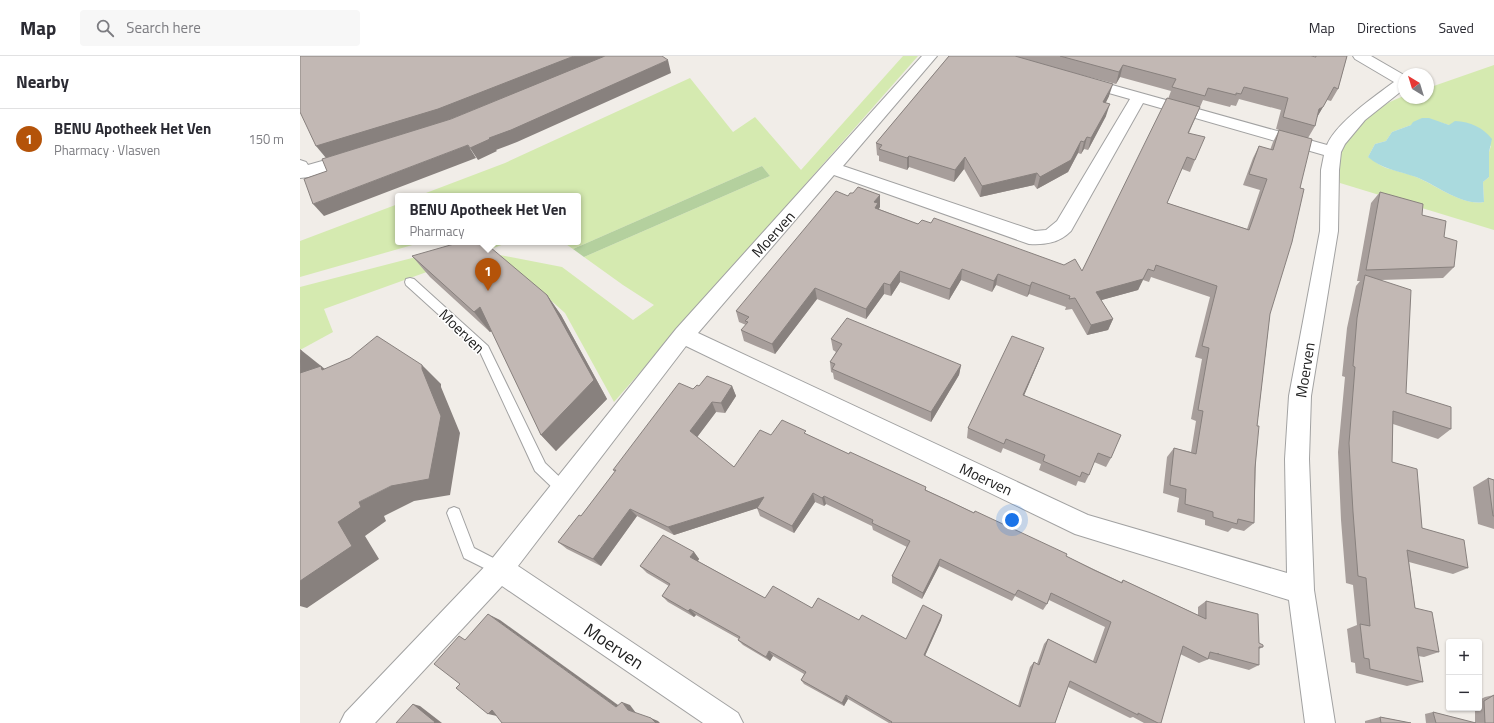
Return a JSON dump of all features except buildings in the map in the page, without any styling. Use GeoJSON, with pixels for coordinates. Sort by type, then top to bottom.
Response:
{"type":"FeatureCollection","features":[{"type":"Feature","properties":{"kind":"street","name":"Moerven"},"geometry":{"type":"LineString","coordinates":[[355,723],[500,569],[683,335],[930,56]]}},
{"type":"Feature","properties":{"kind":"street","name":"Moerven"},"geometry":{"type":"LineString","coordinates":[[1360,56],[1398,78]]}},
{"type":"Feature","properties":{"kind":"street"},"geometry":{"type":"LineString","coordinates":[[1066,77],[1333,152]]}},
{"type":"Feature","properties":{"kind":"street","name":"Moerven"},"geometry":{"type":"LineString","coordinates":[[1320,723],[1302,590],[1297,459],[1300,396],[1329,230],[1330,170],[1333,152],[1337,142],[1358,117],[1398,86]]}},
{"type":"Feature","properties":{"kind":"street"},"geometry":{"type":"LineString","coordinates":[[832,168],[1029,237],[1046,238],[1057,234],[1064,226],[1139,97]]}},
{"type":"Feature","properties":{"kind":"street"},"geometry":{"type":"LineString","coordinates":[[300,166],[303,173],[370,152]]}},
{"type":"Feature","properties":{"kind":"street","name":"Moerven"},"geometry":{"type":"LineString","coordinates":[[683,335],[1084,526],[1302,590]]}},
{"type":"Feature","properties":{"kind":"street","name":"Moerven"},"geometry":{"type":"LineString","coordinates":[[500,569],[728,723]]}},
{"type":"Feature","properties":{"kind":"lane","name":"Moerven"},"geometry":{"type":"LineString","coordinates":[[410,282],[484,349],[540,467],[563,488]]}},
{"type":"Feature","properties":{"kind":"lane","name":"Moerven"},"geometry":{"type":"LineString","coordinates":[[454,513],[469,553],[500,569]]}},
{"type":"Feature","properties":{"kind":"green space"},"geometry":{"type":"Polygon","coordinates":[[[903,56],[918,56],[614,402],[565,313],[500,255],[562,267],[633,320],[654,305],[584,257],[770,176],[762,166],[573,249],[567,245],[581,245],[581,193],[426,193],[505,163],[690,78],[733,132],[755,117],[801,170],[903,56]]]}},
{"type":"Feature","properties":{"kind":"green space"},"geometry":{"type":"Polygon","coordinates":[[[1494,65],[1494,230],[1340,183],[1339,162],[1347,140],[1363,121],[1383,106],[1398,98],[1398,104],[1434,104],[1434,86],[1494,65]],[[1439,122],[1411,125],[1392,132],[1386,141],[1375,144],[1368,157],[1384,167],[1416,177],[1458,198],[1467,201],[1484,202],[1483,182],[1489,177],[1489,152],[1491,146],[1449,125],[1439,122]]]}},
{"type":"Feature","properties":{"kind":"green space"},"geometry":{"type":"Polygon","coordinates":[[[762,166],[770,176],[584,257],[573,249],[762,166]]]}},
{"type":"Feature","properties":{"kind":"green space"},"geometry":{"type":"Polygon","coordinates":[[[395,205],[395,245],[412,245],[300,277],[300,241],[395,205]]]}},
{"type":"Feature","properties":{"kind":"green space"},"geometry":{"type":"Polygon","coordinates":[[[462,245],[502,245],[324,309],[333,332],[300,350],[300,287],[462,245]]]}},
{"type":"Feature","properties":{"kind":"water"},"geometry":{"type":"Polygon","coordinates":[[[1422,118],[1429,118],[1449,125],[1455,121],[1471,124],[1480,128],[1492,139],[1489,152],[1489,177],[1483,182],[1484,202],[1467,201],[1458,198],[1416,177],[1384,167],[1368,157],[1375,144],[1386,141],[1392,132],[1411,125],[1413,122],[1422,118]]]}},
{"type":"Feature","properties":{"kind":"place","name":"BENU Apotheek Het Ven"},"geometry":{"type":"Point","coordinates":[488,291]}}]}
